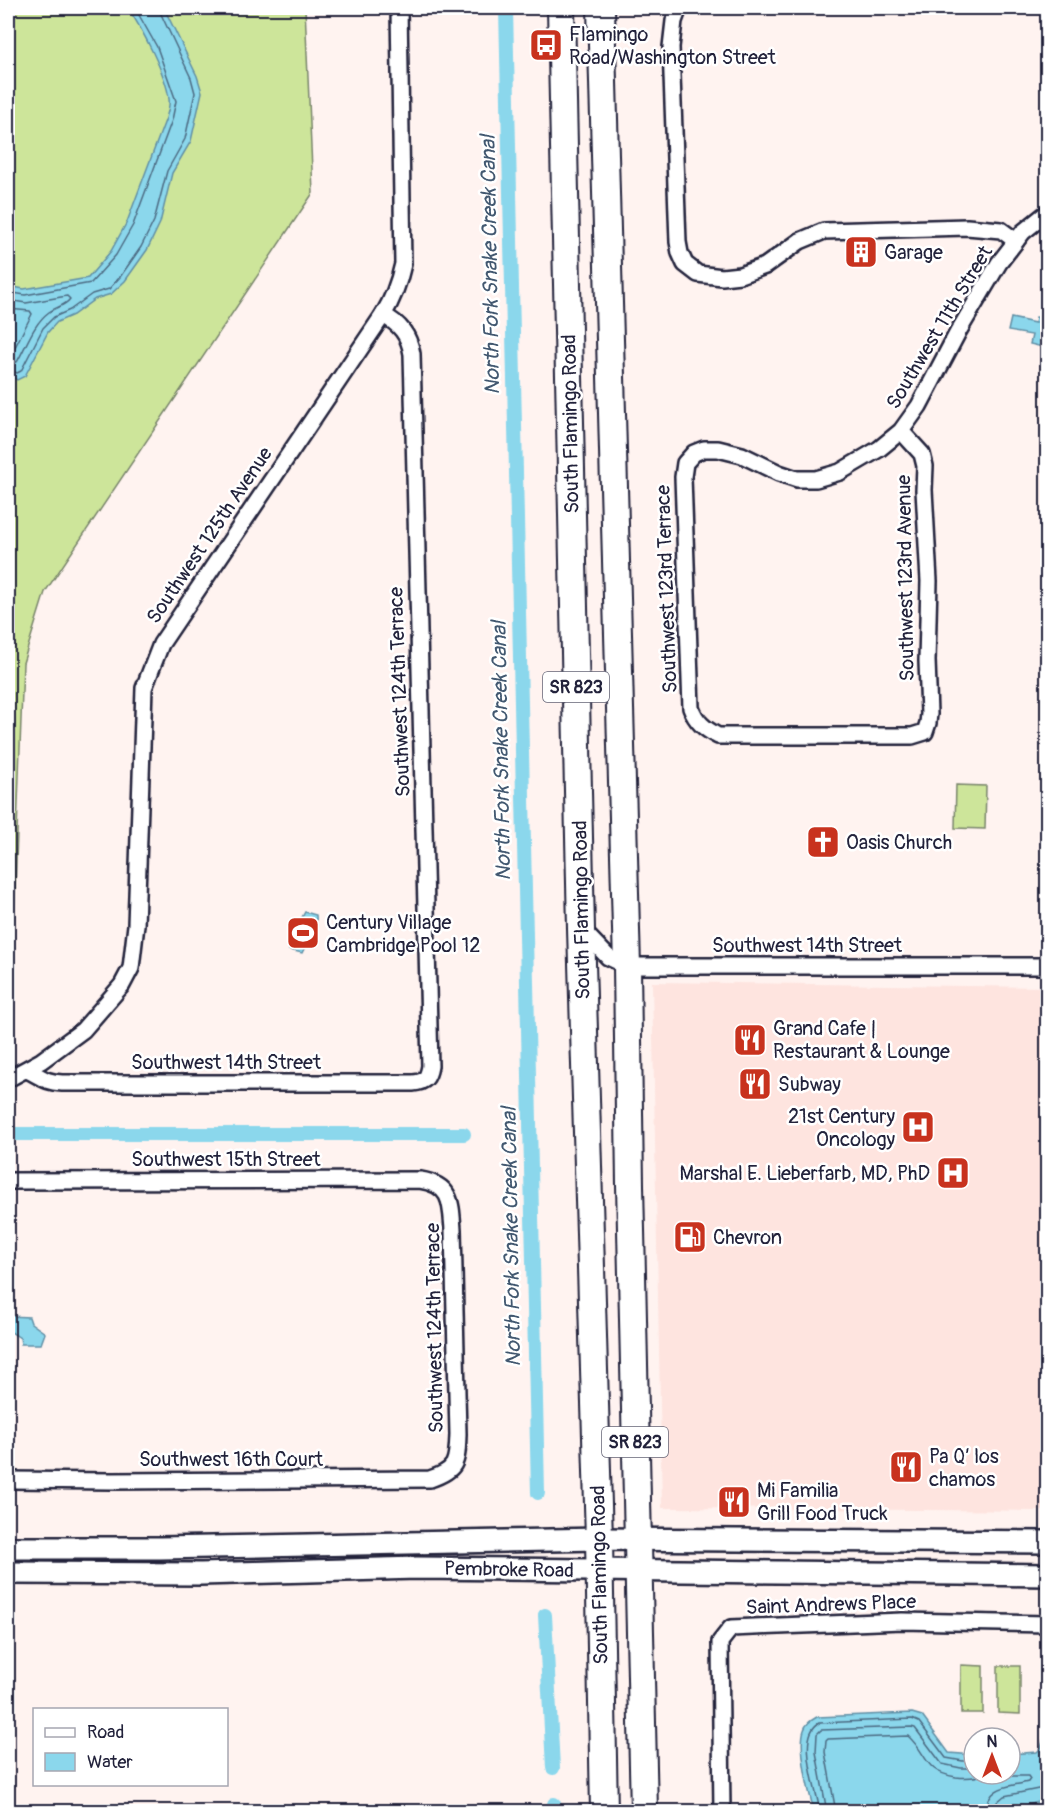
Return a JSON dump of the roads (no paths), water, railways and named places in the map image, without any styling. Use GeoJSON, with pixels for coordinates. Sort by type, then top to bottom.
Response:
{"type":"FeatureCollection","features":[{"type":"Feature","properties":{"kind":"highway","name":"South Flamingo Road"},"geometry":{"type":"LineString","coordinates":[[561,8],[581,929],[599,1539],[603,1812]]}},
{"type":"Feature","properties":{"kind":"highway","name":"South Flamingo Road"},"geometry":{"type":"LineString","coordinates":[[601,8],[627,966],[644,1812]]}},
{"type":"Feature","properties":{"kind":"main road","name":"Pembroke Road"},"geometry":{"type":"LineString","coordinates":[[8,1548],[172,1548],[599,1539],[1047,1542]]}},
{"type":"Feature","properties":{"kind":"main road"},"geometry":{"type":"LineString","coordinates":[[74,1573],[75,1548]]}},
{"type":"Feature","properties":{"kind":"main road","name":"Pembroke Road"},"geometry":{"type":"LineString","coordinates":[[8,1573],[201,1574],[417,1568],[1047,1575]]}},
{"type":"Feature","properties":{"kind":"street","name":"Southwest 125th Avenue"},"geometry":{"type":"LineString","coordinates":[[8,1079],[27,1070],[83,1030],[122,985],[131,968],[136,925],[144,688],[161,644],[383,315],[394,295],[403,264],[399,8]]}},
{"type":"Feature","properties":{"kind":"street"},"geometry":{"type":"LineString","coordinates":[[677,12],[671,47],[678,242],[680,253],[686,264],[698,274],[722,278],[740,275],[765,266],[800,241],[824,231],[967,227],[1001,230],[1016,241]]}},
{"type":"Feature","properties":{"kind":"street","name":"Southwest 11th Street"},"geometry":{"type":"LineString","coordinates":[[694,453],[704,448],[718,449],[742,455],[797,479],[816,479],[846,469],[879,449],[901,431],[919,406],[959,330],[999,263],[1023,232],[1047,212]]}},
{"type":"Feature","properties":{"kind":"street","name":"Southwest 124th Terrace"},"geometry":{"type":"LineString","coordinates":[[383,315],[403,330],[410,341],[412,354],[430,1066],[427,1079]]}},
{"type":"Feature","properties":{"kind":"street","name":"Southwest 123rd Avenue"},"geometry":{"type":"LineString","coordinates":[[700,724],[718,736],[912,736],[925,732],[929,714],[927,662],[929,581],[924,490],[925,466],[921,454],[901,431]]}},
{"type":"Feature","properties":{"kind":"street","name":"Southwest 123rd Terrace"},"geometry":{"type":"LineString","coordinates":[[694,453],[685,463],[683,477],[690,702],[694,717],[700,724]]}},
{"type":"Feature","properties":{"kind":"street"},"geometry":{"type":"LineString","coordinates":[[581,929],[608,957],[627,966]]}},
{"type":"Feature","properties":{"kind":"street","name":"Southwest 14th Street"},"geometry":{"type":"LineString","coordinates":[[627,966],[1047,966]]}},
{"type":"Feature","properties":{"kind":"street","name":"Southwest 14th Street"},"geometry":{"type":"LineString","coordinates":[[27,1070],[45,1081],[62,1083],[413,1083],[427,1079]]}},
{"type":"Feature","properties":{"kind":"street","name":"Southwest 15th Street"},"geometry":{"type":"LineString","coordinates":[[8,1181],[420,1180],[443,1189]]}},
{"type":"Feature","properties":{"kind":"street","name":"Southwest 124th Terrace"},"geometry":{"type":"LineString","coordinates":[[443,1189],[449,1198],[453,1230],[458,1434],[457,1456],[452,1468]]}},
{"type":"Feature","properties":{"kind":"street","name":"Southwest 16th Court"},"geometry":{"type":"LineString","coordinates":[[8,1480],[430,1479],[452,1468]]}},
{"type":"Feature","properties":{"kind":"street","name":"Saint Andrews Place"},"geometry":{"type":"LineString","coordinates":[[722,1812],[720,1642],[731,1628],[902,1622],[1047,1624]]}},
{"type":"Feature","properties":{"kind":"water"},"geometry":{"type":"Polygon","coordinates":[[[128,8],[164,8],[197,76],[202,92],[191,141],[172,173],[160,223],[147,250],[125,281],[111,294],[95,299],[73,315],[57,322],[48,332],[25,376],[17,380],[10,375],[8,369],[8,286],[24,289],[88,278],[111,251],[127,222],[167,113],[169,99],[163,77],[146,39],[128,8]]]}},
{"type":"Feature","properties":{"kind":"water"},"geometry":{"type":"Polygon","coordinates":[[[1036,317],[1047,319],[1047,348],[1030,344],[1032,335],[1008,331],[1011,318],[1035,323],[1036,317]]]}},
{"type":"Feature","properties":{"kind":"water","name":"Century Village Cambridge Pool 12"},"geometry":{"type":"Polygon","coordinates":[[[305,912],[316,915],[317,936],[310,937],[302,953],[289,950],[289,930],[295,930],[305,912]]]}},
{"type":"Feature","properties":{"kind":"water"},"geometry":{"type":"Polygon","coordinates":[[[9,1316],[29,1317],[31,1323],[45,1333],[41,1344],[21,1344],[20,1338],[8,1330],[9,1316]]]}},
{"type":"Feature","properties":{"kind":"water"},"geometry":{"type":"Polygon","coordinates":[[[912,1713],[922,1716],[949,1753],[962,1754],[962,1786],[1022,1786],[1022,1753],[1037,1752],[1041,1748],[1047,1728],[1047,1799],[1029,1805],[994,1811],[925,1809],[895,1812],[814,1811],[802,1748],[804,1730],[817,1717],[912,1713]]]}},
{"type":"Feature","properties":{"kind":"waterway","name":"North Fork Snake Creek Canal"},"geometry":{"type":"LineString","coordinates":[[506,8],[538,1493]]}},
{"type":"Feature","properties":{"kind":"waterway"},"geometry":{"type":"LineString","coordinates":[[8,1134],[464,1134]]}},
{"type":"Feature","properties":{"kind":"waterway","name":"North Fork Snake Creek Canal"},"geometry":{"type":"LineString","coordinates":[[545,1615],[553,1768]]}},
{"type":"Feature","properties":{"kind":"waterway","name":"North Fork Snake Creek Canal"},"geometry":{"type":"LineString","coordinates":[[554,1804],[554,1812]]}},
{"type":"Feature","properties":{"kind":"place","name":"Flamingo Road/Washington Street"},"geometry":{"type":"Point","coordinates":[546,45]}},
{"type":"Feature","properties":{"kind":"place","name":"Garage"},"geometry":{"type":"Point","coordinates":[861,252]}},
{"type":"Feature","properties":{"kind":"place","name":"Oasis Church"},"geometry":{"type":"Point","coordinates":[823,842]}},
{"type":"Feature","properties":{"kind":"place","name":"Century Village Cambridge Pool 12"},"geometry":{"type":"Point","coordinates":[303,933]}},
{"type":"Feature","properties":{"kind":"place","name":"Grand Cafe | Restaurant & Lounge"},"geometry":{"type":"Point","coordinates":[750,1040]}},
{"type":"Feature","properties":{"kind":"place","name":"Subway"},"geometry":{"type":"Point","coordinates":[755,1084]}},
{"type":"Feature","properties":{"kind":"place","name":"21st Century Oncology"},"geometry":{"type":"Point","coordinates":[918,1127]}},
{"type":"Feature","properties":{"kind":"place","name":"Marshal E. Lieberfarb, MD, PhD"},"geometry":{"type":"Point","coordinates":[953,1173]}},
{"type":"Feature","properties":{"kind":"place","name":"Chevron"},"geometry":{"type":"Point","coordinates":[690,1237]}},
{"type":"Feature","properties":{"kind":"place","name":"Pa Q’ los chamos"},"geometry":{"type":"Point","coordinates":[906,1467]}},
{"type":"Feature","properties":{"kind":"place","name":"Mi Familia Grill Food Truck"},"geometry":{"type":"Point","coordinates":[734,1502]}}]}
